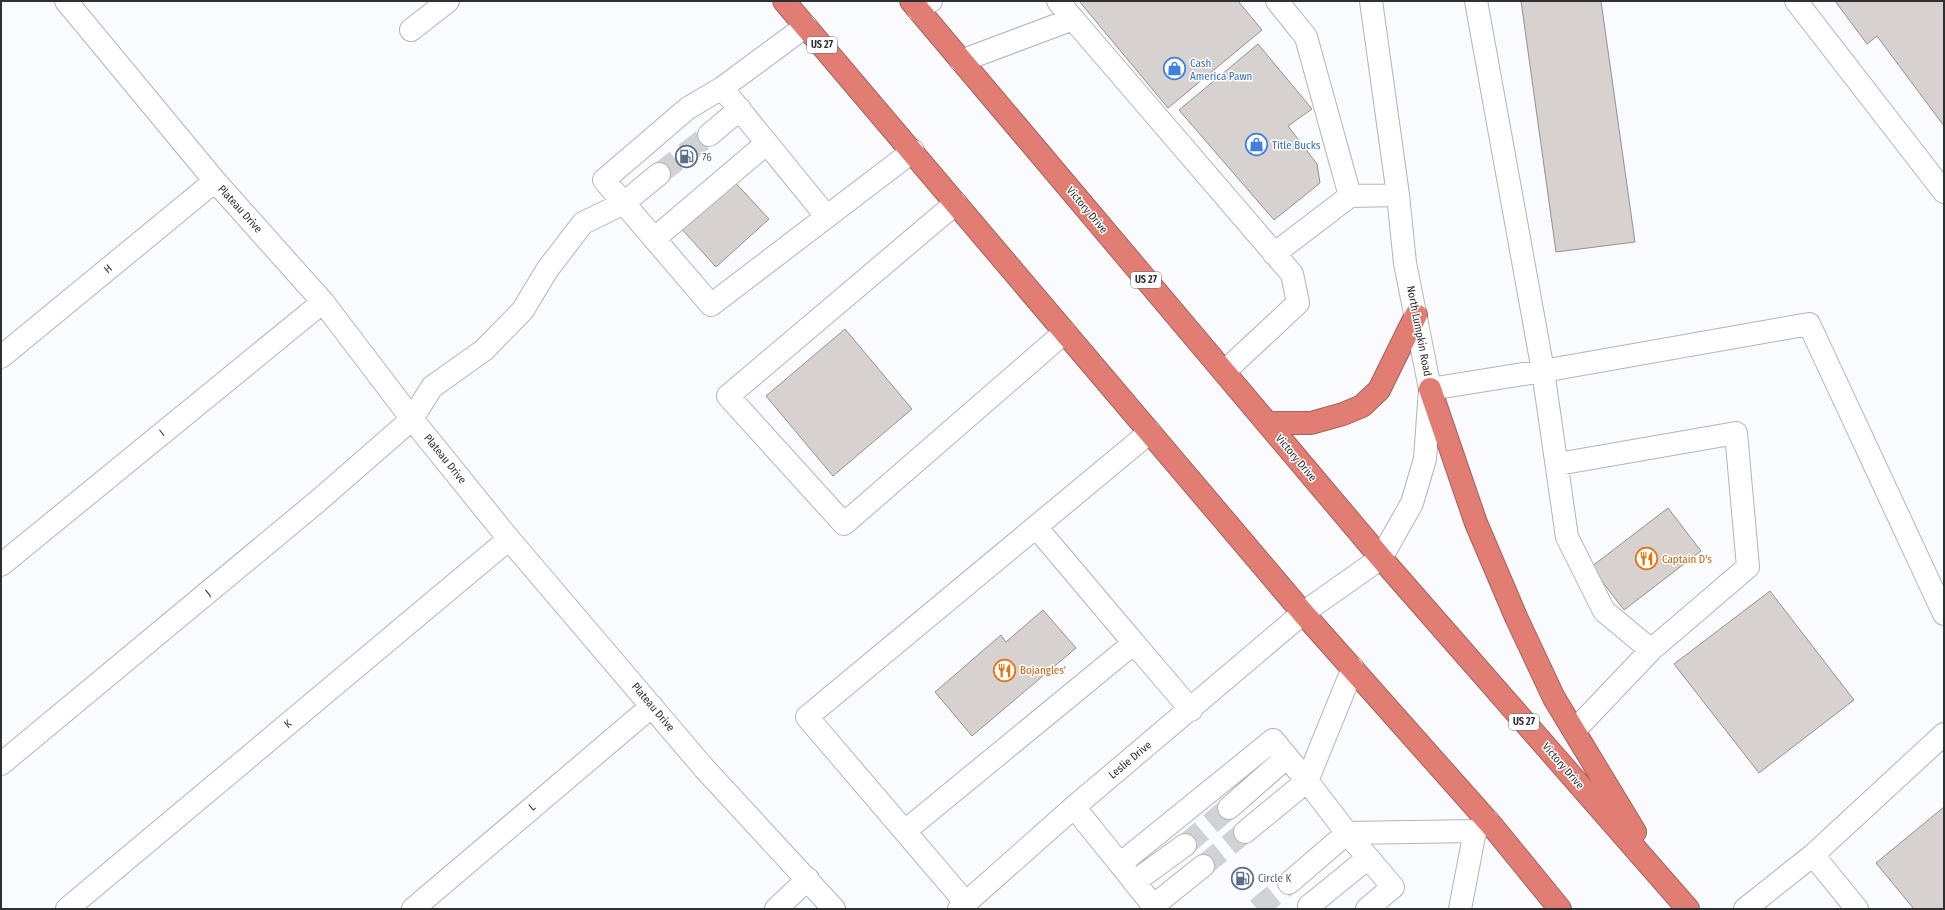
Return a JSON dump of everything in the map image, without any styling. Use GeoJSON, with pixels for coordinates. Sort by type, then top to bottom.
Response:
{"type":"FeatureCollection","features":[{"type":"Feature","properties":{"kind":"highway","name":"US 27"},"geometry":{"type":"LineString","coordinates":[[784,1],[913,151],[1303,613],[1353,668],[1482,826],[1560,909]]}},
{"type":"Feature","properties":{"kind":"highway","name":"Victory Drive"},"geometry":{"type":"LineString","coordinates":[[920,4],[961,61],[1381,558],[1688,909]]}},
{"type":"Feature","properties":{"kind":"highway"},"geometry":{"type":"LineString","coordinates":[[1267,423],[1311,423],[1343,414],[1362,406],[1379,390],[1416,315]]}},
{"type":"Feature","properties":{"kind":"highway"},"geometry":{"type":"LineString","coordinates":[[1430,389],[1485,544],[1516,617],[1551,692],[1668,886]]}},
{"type":"Feature","properties":{"kind":"street","name":"Plateau Drive"},"geometry":{"type":"LineString","coordinates":[[66,1],[215,181],[323,302],[412,419],[509,539],[704,768],[808,879],[834,909]]}},
{"type":"Feature","properties":{"kind":"street"},"geometry":{"type":"LineString","coordinates":[[410,30],[448,1]]}},
{"type":"Feature","properties":{"kind":"street"},"geometry":{"type":"LineString","coordinates":[[1058,1],[1292,274],[1298,303],[1224,372]]}},
{"type":"Feature","properties":{"kind":"street"},"geometry":{"type":"LineString","coordinates":[[1276,1],[1306,37],[1350,196]]}},
{"type":"Feature","properties":{"kind":"street","name":"North Lumpkin Road"},"geometry":{"type":"LineString","coordinates":[[1303,613],[1381,558],[1412,504],[1426,459],[1430,389],[1405,263],[1398,195],[1371,1]]}},
{"type":"Feature","properties":{"kind":"street"},"geometry":{"type":"LineString","coordinates":[[1476,1],[1543,371],[1558,464],[1567,537],[1604,611],[1650,650]]}},
{"type":"Feature","properties":{"kind":"street"},"geometry":{"type":"LineString","coordinates":[[1796,1],[1944,192]]}},
{"type":"Feature","properties":{"kind":"street"},"geometry":{"type":"LineString","coordinates":[[961,61],[1073,19]]}},
{"type":"Feature","properties":{"kind":"street"},"geometry":{"type":"LineString","coordinates":[[806,26],[722,88],[688,108],[604,180],[711,305],[913,151]]}},
{"type":"Feature","properties":{"kind":"street"},"geometry":{"type":"LineString","coordinates":[[722,88],[827,217]]}},
{"type":"Feature","properties":{"kind":"street"},"geometry":{"type":"LineString","coordinates":[[709,135],[740,109]]}},
{"type":"Feature","properties":{"kind":"street"},"geometry":{"type":"LineString","coordinates":[[654,239],[767,143]]}},
{"type":"Feature","properties":{"kind":"street","name":"J"},"geometry":{"type":"LineString","coordinates":[[1,764],[318,501],[412,419],[432,387],[484,350],[523,310],[548,270],[582,224],[624,203],[659,174]]}},
{"type":"Feature","properties":{"kind":"street","name":"H"},"geometry":{"type":"LineString","coordinates":[[1,357],[215,181]]}},
{"type":"Feature","properties":{"kind":"street"},"geometry":{"type":"LineString","coordinates":[[1274,254],[1350,196],[1398,195]]}},
{"type":"Feature","properties":{"kind":"street"},"geometry":{"type":"LineString","coordinates":[[956,203],[728,396],[844,524],[1065,332]]}},
{"type":"Feature","properties":{"kind":"street","name":"I"},"geometry":{"type":"LineString","coordinates":[[1,565],[323,302]]}},
{"type":"Feature","properties":{"kind":"street"},"geometry":{"type":"LineString","coordinates":[[1430,389],[1543,371],[1809,324],[1944,614]]}},
{"type":"Feature","properties":{"kind":"street"},"geometry":{"type":"LineString","coordinates":[[963,906],[905,831],[807,717],[1150,432]]}},
{"type":"Feature","properties":{"kind":"street"},"geometry":{"type":"LineString","coordinates":[[1558,464],[1736,433],[1748,567],[1650,650],[1574,730]]}},
{"type":"Feature","properties":{"kind":"street"},"geometry":{"type":"LineString","coordinates":[[1036,527],[1191,710]]}},
{"type":"Feature","properties":{"kind":"street","name":"K"},"geometry":{"type":"LineString","coordinates":[[67,909],[509,539]]}},
{"type":"Feature","properties":{"kind":"street","name":"Leslie Drive"},"geometry":{"type":"LineString","coordinates":[[963,906],[1074,807],[1191,710],[1303,613]]}},
{"type":"Feature","properties":{"kind":"street"},"geometry":{"type":"LineString","coordinates":[[905,831],[1134,643]]}},
{"type":"Feature","properties":{"kind":"street"},"geometry":{"type":"LineString","coordinates":[[1245,832],[1307,782],[1353,668]]}},
{"type":"Feature","properties":{"kind":"street","name":"L"},"geometry":{"type":"LineString","coordinates":[[413,909],[652,706]]}},
{"type":"Feature","properties":{"kind":"street"},"geometry":{"type":"LineString","coordinates":[[1745,909],[1813,855],[1944,734]]}},
{"type":"Feature","properties":{"kind":"street"},"geometry":{"type":"LineString","coordinates":[[1120,864],[1273,740],[1347,833],[1393,887],[1367,909]]}},
{"type":"Feature","properties":{"kind":"street"},"geometry":{"type":"LineString","coordinates":[[1229,808],[1287,757]]}},
{"type":"Feature","properties":{"kind":"street"},"geometry":{"type":"LineString","coordinates":[[1074,807],[1154,907],[1203,866]]}},
{"type":"Feature","properties":{"kind":"street"},"geometry":{"type":"LineString","coordinates":[[1289,883],[1347,833],[1482,826],[1460,909]]}},
{"type":"Feature","properties":{"kind":"street"},"geometry":{"type":"LineString","coordinates":[[1134,882],[1185,844]]}},
{"type":"Feature","properties":{"kind":"street"},"geometry":{"type":"LineString","coordinates":[[1813,855],[1857,909]]}},
{"type":"Feature","properties":{"kind":"street"},"geometry":{"type":"LineString","coordinates":[[1309,906],[1368,858]]}},
{"type":"Feature","properties":{"kind":"street"},"geometry":{"type":"LineString","coordinates":[[776,909],[808,879]]}},
{"type":"Feature","properties":{"kind":"building","name":"Cash America Pawn"},"geometry":{"type":"Polygon","coordinates":[[[1079,1],[1238,1],[1262,30],[1168,108],[1079,1]]]}},
{"type":"Feature","properties":{"kind":"building"},"geometry":{"type":"Polygon","coordinates":[[[1521,1],[1601,1],[1635,242],[1556,252],[1521,1]]]}},
{"type":"Feature","properties":{"kind":"building"},"geometry":{"type":"Polygon","coordinates":[[[1835,1],[1944,1],[1944,126],[1877,36],[1867,44],[1835,1]]]}},
{"type":"Feature","properties":{"kind":"building","name":"Title Bucks"},"geometry":{"type":"Polygon","coordinates":[[[1258,44],[1312,109],[1288,126],[1317,164],[1320,183],[1274,220],[1179,110],[1258,44]]]}},
{"type":"Feature","properties":{"kind":"building"},"geometry":{"type":"Polygon","coordinates":[[[731,178],[769,219],[716,267],[678,225],[731,178]]]}},
{"type":"Feature","properties":{"kind":"building"},"geometry":{"type":"Polygon","coordinates":[[[845,329],[912,409],[833,476],[766,396],[845,329]]]}},
{"type":"Feature","properties":{"kind":"building","name":"Captain D's"},"geometry":{"type":"Polygon","coordinates":[[[1668,508],[1701,551],[1624,610],[1591,567],[1668,508]]]}},
{"type":"Feature","properties":{"kind":"building"},"geometry":{"type":"Polygon","coordinates":[[[1770,591],[1854,700],[1759,773],[1674,664],[1770,591]]]}},
{"type":"Feature","properties":{"kind":"building","name":"Bojangles'"},"geometry":{"type":"Polygon","coordinates":[[[1043,610],[1076,648],[972,736],[935,692],[1001,635],[1006,642],[1043,610]]]}},
{"type":"Feature","properties":{"kind":"building"},"geometry":{"type":"Polygon","coordinates":[[[1944,807],[1944,909],[1914,909],[1876,863],[1944,807]]]}},
{"type":"Feature","properties":{"kind":"tunnel"},"geometry":{"type":"LineString","coordinates":[[659,174],[709,135]]}},
{"type":"Feature","properties":{"kind":"tunnel"},"geometry":{"type":"LineString","coordinates":[[1185,845],[1229,808]]}},
{"type":"Feature","properties":{"kind":"tunnel"},"geometry":{"type":"LineString","coordinates":[[1203,866],[1245,832]]}},
{"type":"Feature","properties":{"kind":"tunnel"},"geometry":{"type":"LineString","coordinates":[[1257,909],[1289,883]]}},
{"type":"Feature","properties":{"kind":"place","name":"Cash America Pawn"},"geometry":{"type":"Point","coordinates":[1175,69]}},
{"type":"Feature","properties":{"kind":"place","name":"Title Bucks"},"geometry":{"type":"Point","coordinates":[1256,145]}},
{"type":"Feature","properties":{"kind":"place","name":"76"},"geometry":{"type":"Point","coordinates":[686,157]}},
{"type":"Feature","properties":{"kind":"place","name":"Captain D's"},"geometry":{"type":"Point","coordinates":[1646,559]}},
{"type":"Feature","properties":{"kind":"place","name":"Bojangles'"},"geometry":{"type":"Point","coordinates":[1005,670]}},
{"type":"Feature","properties":{"kind":"place","name":"Circle K"},"geometry":{"type":"Point","coordinates":[1242,878]}}]}
